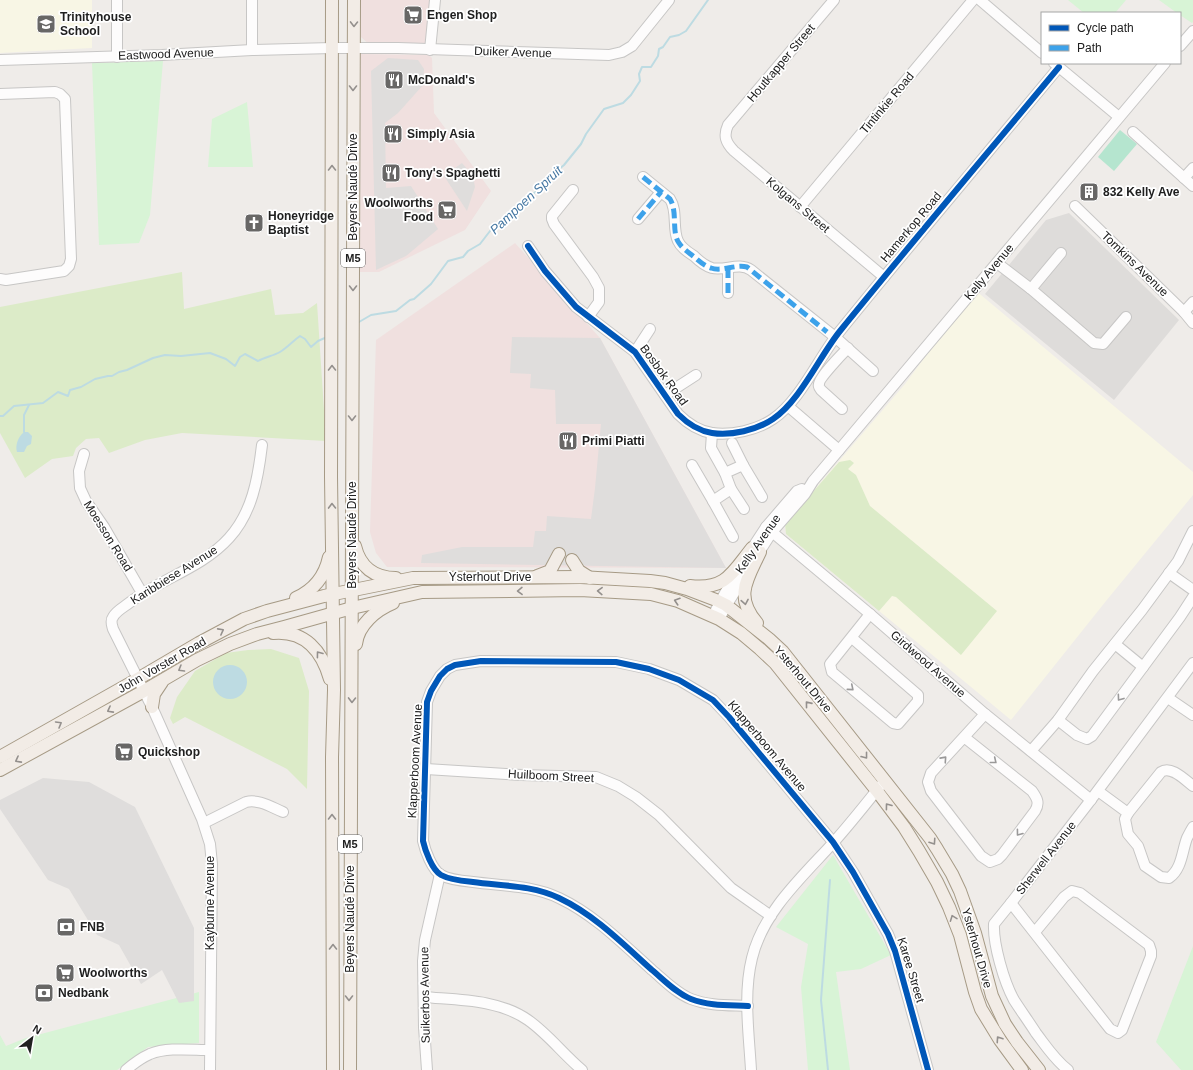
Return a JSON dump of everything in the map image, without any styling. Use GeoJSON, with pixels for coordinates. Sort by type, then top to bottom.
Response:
{"type":"FeatureCollection","features":[{"type":"Feature","properties":{"kind":"main road","name":"Beyers Naudé Drive"},"geometry":{"type":"LineString","coordinates":[[332,0],[331,477],[334,690],[332,757],[333,1070]]}},
{"type":"Feature","properties":{"kind":"main road","name":"Beyers Naudé Drive"},"geometry":{"type":"LineString","coordinates":[[350,1070],[349,929],[352,682],[351,533],[354,0]]}},
{"type":"Feature","properties":{"kind":"main road"},"geometry":{"type":"LineString","coordinates":[[351,533],[359,559],[365,567],[373,573],[382,577],[413,578]]}},
{"type":"Feature","properties":{"kind":"main road"},"geometry":{"type":"LineString","coordinates":[[267,611],[306,594],[314,586],[327,566],[332,535]]}},
{"type":"Feature","properties":{"kind":"main road"},"geometry":{"type":"LineString","coordinates":[[665,583],[694,586],[715,585],[728,577],[756,550]]}},
{"type":"Feature","properties":{"kind":"main road"},"geometry":{"type":"LineString","coordinates":[[756,550],[747,578],[744,595],[746,608],[749,614],[768,639]]}},
{"type":"Feature","properties":{"kind":"main road"},"geometry":{"type":"LineString","coordinates":[[530,577],[550,571],[558,554]]}},
{"type":"Feature","properties":{"kind":"main road"},"geometry":{"type":"LineString","coordinates":[[572,560],[579,571],[590,578]]}},
{"type":"Feature","properties":{"kind":"main road","name":"Ysterhout Drive"},"geometry":{"type":"LineString","coordinates":[[333,594],[413,578],[590,578],[650,580],[687,589],[723,603],[768,639],[788,658],[930,838],[952,874],[960,891],[975,933],[992,996],[1005,1024],[1039,1070]]}},
{"type":"Feature","properties":{"kind":"main road","name":"Ysterhout Drive"},"geometry":{"type":"LineString","coordinates":[[333,613],[422,592],[580,590],[639,592],[678,600],[716,618],[741,633],[775,664],[904,827],[950,907],[960,935],[981,1009],[1000,1040],[1022,1070]]}},
{"type":"Feature","properties":{"kind":"main road"},"geometry":{"type":"LineString","coordinates":[[352,682],[356,641],[365,624],[375,613],[386,606],[422,592]]}},
{"type":"Feature","properties":{"kind":"main road","name":"John Vorster Road"},"geometry":{"type":"LineString","coordinates":[[0,758],[237,622],[267,611],[333,594]]}},
{"type":"Feature","properties":{"kind":"main road","name":"John Vorster Road"},"geometry":{"type":"LineString","coordinates":[[0,770],[144,691],[197,660],[230,644],[258,634],[333,613]]}},
{"type":"Feature","properties":{"kind":"main road"},"geometry":{"type":"LineString","coordinates":[[258,634],[281,632],[295,635],[311,644],[322,658],[334,690]]}},
{"type":"Feature","properties":{"kind":"main road"},"geometry":{"type":"LineString","coordinates":[[152,707],[154,694],[165,678]]}},
{"type":"Feature","properties":{"kind":"street"},"geometry":{"type":"LineString","coordinates":[[117,0],[117,57]]}},
{"type":"Feature","properties":{"kind":"street"},"geometry":{"type":"LineString","coordinates":[[252,0],[252,50]]}},
{"type":"Feature","properties":{"kind":"street"},"geometry":{"type":"LineString","coordinates":[[430,50],[435,0]]}},
{"type":"Feature","properties":{"kind":"street","name":"Duiker Avenue"},"geometry":{"type":"LineString","coordinates":[[332,48],[609,55],[616,54],[632,46],[669,0]]}},
{"type":"Feature","properties":{"kind":"street","name":"Houtkapper Street"},"geometry":{"type":"LineString","coordinates":[[728,126],[834,0]]}},
{"type":"Feature","properties":{"kind":"street","name":"Tintinkie Road"},"geometry":{"type":"LineString","coordinates":[[800,207],[973,0]]}},
{"type":"Feature","properties":{"kind":"street"},"geometry":{"type":"LineString","coordinates":[[980,0],[1041,52]]}},
{"type":"Feature","properties":{"kind":"street"},"geometry":{"type":"LineString","coordinates":[[1181,45],[1193,31]]}},
{"type":"Feature","properties":{"kind":"street","name":"Eastwood Avenue"},"geometry":{"type":"LineString","coordinates":[[0,60],[117,57],[252,50],[332,48]]}},
{"type":"Feature","properties":{"kind":"street","name":"Kelly Avenue"},"geometry":{"type":"LineString","coordinates":[[716,618],[723,603],[756,550],[798,491],[813,481],[1165,64]]}},
{"type":"Feature","properties":{"kind":"street"},"geometry":{"type":"LineString","coordinates":[[1056,65],[1119,117]]}},
{"type":"Feature","properties":{"kind":"street","name":"Hamerkop Road"},"geometry":{"type":"LineString","coordinates":[[789,407],[835,337],[1056,65]]}},
{"type":"Feature","properties":{"kind":"street"},"geometry":{"type":"LineString","coordinates":[[0,94],[55,92],[60,94],[65,99],[71,259],[69,266],[64,271],[6,280],[0,279]]}},
{"type":"Feature","properties":{"kind":"street"},"geometry":{"type":"LineString","coordinates":[[1100,102],[1104,108],[1106,121],[1101,139]]}},
{"type":"Feature","properties":{"kind":"street","name":"Kolgans Street"},"geometry":{"type":"LineString","coordinates":[[728,126],[725,136],[729,146],[884,277]]}},
{"type":"Feature","properties":{"kind":"street"},"geometry":{"type":"LineString","coordinates":[[1133,132],[1193,186]]}},
{"type":"Feature","properties":{"kind":"street"},"geometry":{"type":"LineString","coordinates":[[1184,178],[1193,168]]}},
{"type":"Feature","properties":{"kind":"street"},"geometry":{"type":"LineString","coordinates":[[643,177],[670,199],[673,205],[677,239],[681,245],[705,266],[716,269],[744,266],[751,270],[835,337],[873,371]]}},
{"type":"Feature","properties":{"kind":"street"},"geometry":{"type":"LineString","coordinates":[[573,190],[552,216],[552,219],[554,224],[593,277],[599,288],[599,302],[588,317]]}},
{"type":"Feature","properties":{"kind":"street"},"geometry":{"type":"LineString","coordinates":[[638,219],[661,192]]}},
{"type":"Feature","properties":{"kind":"street","name":"Tomkins Avenue"},"geometry":{"type":"LineString","coordinates":[[1075,206],[1184,312],[1193,323]]}},
{"type":"Feature","properties":{"kind":"street","name":"Bosbok Road"},"geometry":{"type":"LineString","coordinates":[[528,246],[545,271],[576,307],[635,352],[678,414],[694,427],[712,433],[727,433],[748,430],[771,420],[789,407]]}},
{"type":"Feature","properties":{"kind":"street"},"geometry":{"type":"LineString","coordinates":[[1030,290],[1061,253]]}},
{"type":"Feature","properties":{"kind":"street"},"geometry":{"type":"LineString","coordinates":[[997,263],[1094,343],[1103,344],[1108,340],[1126,317]]}},
{"type":"Feature","properties":{"kind":"street"},"geometry":{"type":"LineString","coordinates":[[728,268],[728,293]]}},
{"type":"Feature","properties":{"kind":"street"},"geometry":{"type":"LineString","coordinates":[[1184,312],[1193,302]]}},
{"type":"Feature","properties":{"kind":"street"},"geometry":{"type":"LineString","coordinates":[[635,352],[650,330]]}},
{"type":"Feature","properties":{"kind":"street"},"geometry":{"type":"LineString","coordinates":[[842,408],[818,386],[824,375],[848,348]]}},
{"type":"Feature","properties":{"kind":"street"},"geometry":{"type":"LineString","coordinates":[[665,395],[696,375]]}},
{"type":"Feature","properties":{"kind":"street"},"geometry":{"type":"LineString","coordinates":[[789,407],[839,450]]}},
{"type":"Feature","properties":{"kind":"street"},"geometry":{"type":"LineString","coordinates":[[712,433],[710,448],[744,509]]}},
{"type":"Feature","properties":{"kind":"street"},"geometry":{"type":"LineString","coordinates":[[732,444],[762,497]]}},
{"type":"Feature","properties":{"kind":"street","name":"Karibbiese Avenue"},"geometry":{"type":"LineString","coordinates":[[138,679],[112,629],[111,622],[115,615],[142,593],[205,558],[229,538],[243,519],[250,504],[259,474],[262,445]]}},
{"type":"Feature","properties":{"kind":"street","name":"Moesson Road"},"geometry":{"type":"LineString","coordinates":[[84,454],[78,471],[80,488],[86,501],[104,527],[142,593]]}},
{"type":"Feature","properties":{"kind":"street"},"geometry":{"type":"LineString","coordinates":[[692,465],[733,537]]}},
{"type":"Feature","properties":{"kind":"street"},"geometry":{"type":"LineString","coordinates":[[725,473],[743,465]]}},
{"type":"Feature","properties":{"kind":"street"},"geometry":{"type":"LineString","coordinates":[[713,501],[731,488]]}},
{"type":"Feature","properties":{"kind":"street","name":"Girdwood Avenue"},"geometry":{"type":"LineString","coordinates":[[769,530],[870,614],[985,714],[1091,800]]}},
{"type":"Feature","properties":{"kind":"street"},"geometry":{"type":"LineString","coordinates":[[1031,751],[1058,720],[1093,670],[1115,644],[1169,573],[1183,552],[1193,531]]}},
{"type":"Feature","properties":{"kind":"street"},"geometry":{"type":"LineString","coordinates":[[1169,573],[1193,590]]}},
{"type":"Feature","properties":{"kind":"street"},"geometry":{"type":"LineString","coordinates":[[1058,720],[1080,738],[1089,738],[1180,617],[1193,597]]}},
{"type":"Feature","properties":{"kind":"street"},"geometry":{"type":"LineString","coordinates":[[852,638],[918,695],[918,701],[898,724],[893,724],[832,672],[830,664],[870,614]]}},
{"type":"Feature","properties":{"kind":"street"},"geometry":{"type":"LineString","coordinates":[[1115,644],[1143,667]]}},
{"type":"Feature","properties":{"kind":"street","name":"Klapperboom Avenue"},"geometry":{"type":"LineString","coordinates":[[440,874],[424,850],[423,841],[427,702],[435,683],[447,669],[465,663],[616,662],[649,669],[679,680],[713,700],[729,717],[833,842]]}},
{"type":"Feature","properties":{"kind":"street","name":"Sherwell Avenue"},"geometry":{"type":"LineString","coordinates":[[1068,1070],[1054,1057],[1014,999],[1008,986],[999,957],[994,936],[994,924],[1012,903],[1098,791],[1193,663]]}},
{"type":"Feature","properties":{"kind":"street","name":"Kayburne Avenue"},"geometry":{"type":"LineString","coordinates":[[138,679],[204,824],[210,844],[212,864],[210,1070]]}},
{"type":"Feature","properties":{"kind":"street"},"geometry":{"type":"LineString","coordinates":[[1168,698],[1193,714]]}},
{"type":"Feature","properties":{"kind":"street"},"geometry":{"type":"LineString","coordinates":[[964,737],[1032,791],[1038,802],[1036,811],[1002,855],[990,862],[981,856],[928,786],[929,778],[932,773],[964,737],[985,714]]}},
{"type":"Feature","properties":{"kind":"street","name":"Huilboom Street"},"geometry":{"type":"LineString","coordinates":[[426,769],[596,777],[618,786],[636,797],[659,815],[731,888],[771,916]]}},
{"type":"Feature","properties":{"kind":"street"},"geometry":{"type":"LineString","coordinates":[[1193,786],[1171,770],[1164,770],[1128,813],[1125,819],[1128,834],[1138,846],[1145,866],[1154,873],[1165,878],[1172,876],[1178,867],[1187,837],[1193,827]]}},
{"type":"Feature","properties":{"kind":"street"},"geometry":{"type":"LineString","coordinates":[[751,1070],[748,1006],[750,971],[752,957],[759,938],[771,916],[796,884],[885,781]]}},
{"type":"Feature","properties":{"kind":"street"},"geometry":{"type":"LineString","coordinates":[[1098,791],[1128,813]]}},
{"type":"Feature","properties":{"kind":"street"},"geometry":{"type":"LineString","coordinates":[[204,824],[246,802],[252,801],[283,812]]}},
{"type":"Feature","properties":{"kind":"street","name":"Karee Street"},"geometry":{"type":"LineString","coordinates":[[833,842],[853,872],[888,934],[895,951],[928,1070]]}},
{"type":"Feature","properties":{"kind":"street"},"geometry":{"type":"LineString","coordinates":[[440,874],[462,881],[524,888],[552,895],[582,910],[666,982],[689,998],[711,1004],[748,1006]]}},
{"type":"Feature","properties":{"kind":"street","name":"Suikerbos Avenue"},"geometry":{"type":"LineString","coordinates":[[427,1070],[424,951],[440,874]]}},
{"type":"Feature","properties":{"kind":"street"},"geometry":{"type":"LineString","coordinates":[[1012,903],[1034,932],[1110,1029],[1118,1033],[1122,1030],[1151,956],[1152,951],[1149,945],[1080,893],[1072,891],[1064,897],[1034,932]]}},
{"type":"Feature","properties":{"kind":"street"},"geometry":{"type":"LineString","coordinates":[[424,997],[484,1003],[518,1014],[539,1029],[582,1070]]}},
{"type":"Feature","properties":{"kind":"street"},"geometry":{"type":"LineString","coordinates":[[126,1070],[139,1060],[155,1053],[173,1050],[210,1050]]}},
{"type":"Feature","properties":{"kind":"shaded area","name":"Trinityhouse School"},"geometry":{"type":"Polygon","coordinates":[[[0,0],[92,0],[92,48],[0,53],[0,0]]]}},
{"type":"Feature","properties":{"kind":"shaded area"},"geometry":{"type":"Polygon","coordinates":[[[361,0],[434,0],[427,47],[370,45],[361,37],[361,0]]]}},
{"type":"Feature","properties":{"kind":"shaded area"},"geometry":{"type":"Polygon","coordinates":[[[361,54],[429,55],[432,58],[434,113],[491,191],[465,230],[379,272],[360,272],[361,54]]]}},
{"type":"Feature","properties":{"kind":"shaded area"},"geometry":{"type":"Polygon","coordinates":[[[388,58],[418,60],[424,69],[423,85],[398,113],[385,123],[386,188],[411,186],[438,229],[406,256],[376,270],[371,71],[388,58]]]}},
{"type":"Feature","properties":{"kind":"shaded area"},"geometry":{"type":"Polygon","coordinates":[[[462,163],[473,176],[475,187],[467,211],[444,176],[462,163]]]}},
{"type":"Feature","properties":{"kind":"shaded area"},"geometry":{"type":"Polygon","coordinates":[[[1069,213],[1179,320],[1114,400],[985,294],[1046,220],[1069,213]]]}},
{"type":"Feature","properties":{"kind":"shaded area"},"geometry":{"type":"Polygon","coordinates":[[[515,243],[600,338],[726,568],[387,567],[376,553],[370,532],[376,340],[515,243]]]}},
{"type":"Feature","properties":{"kind":"shaded area"},"geometry":{"type":"Polygon","coordinates":[[[975,290],[1193,472],[1193,495],[1011,720],[786,534],[785,524],[905,384],[975,290]]]}},
{"type":"Feature","properties":{"kind":"shaded area"},"geometry":{"type":"Polygon","coordinates":[[[512,337],[600,338],[726,568],[421,563],[422,555],[462,547],[533,547],[535,531],[546,531],[547,516],[591,519],[601,424],[556,424],[555,390],[530,388],[531,374],[510,373],[512,337]]]}},
{"type":"Feature","properties":{"kind":"shaded area"},"geometry":{"type":"Polygon","coordinates":[[[43,778],[89,782],[135,807],[194,928],[194,1001],[179,1003],[162,970],[141,984],[119,945],[97,935],[69,889],[48,880],[0,809],[0,800],[43,778]]]}},
{"type":"Feature","properties":{"kind":"green space"},"geometry":{"type":"Polygon","coordinates":[[[1068,0],[1126,0],[1116,12],[1083,12],[1068,0]]]}},
{"type":"Feature","properties":{"kind":"green space"},"geometry":{"type":"Polygon","coordinates":[[[1159,0],[1193,0],[1192,23],[1181,16],[1181,12],[1176,12],[1159,0]]]}},
{"type":"Feature","properties":{"kind":"green space"},"geometry":{"type":"Polygon","coordinates":[[[163,61],[150,215],[139,243],[99,245],[92,63],[163,61]]]}},
{"type":"Feature","properties":{"kind":"green space"},"geometry":{"type":"Polygon","coordinates":[[[247,102],[253,167],[208,167],[212,119],[247,102]]]}},
{"type":"Feature","properties":{"kind":"green space"},"geometry":{"type":"Polygon","coordinates":[[[1120,130],[1137,144],[1114,171],[1098,157],[1120,130]]]}},
{"type":"Feature","properties":{"kind":"green space"},"geometry":{"type":"Polygon","coordinates":[[[182,272],[184,309],[271,289],[275,315],[303,313],[317,303],[326,441],[182,433],[145,440],[109,453],[99,438],[86,439],[76,448],[73,456],[52,459],[25,478],[0,433],[0,307],[182,272]]]}},
{"type":"Feature","properties":{"kind":"green space"},"geometry":{"type":"Polygon","coordinates":[[[850,460],[854,463],[848,469],[856,475],[870,506],[997,611],[961,655],[896,597],[892,596],[879,611],[786,534],[785,524],[839,462],[850,460]]]}},
{"type":"Feature","properties":{"kind":"green space"},"geometry":{"type":"Polygon","coordinates":[[[271,649],[299,658],[309,691],[307,789],[287,769],[185,717],[173,724],[170,718],[177,697],[195,671],[226,653],[271,649]]]}},
{"type":"Feature","properties":{"kind":"green space"},"geometry":{"type":"Polygon","coordinates":[[[833,855],[891,955],[861,969],[836,972],[850,1070],[808,1070],[801,987],[808,944],[776,927],[833,855]]]}},
{"type":"Feature","properties":{"kind":"green space"},"geometry":{"type":"Polygon","coordinates":[[[1193,946],[1193,1070],[1181,1070],[1156,1042],[1193,946]]]}},
{"type":"Feature","properties":{"kind":"green space"},"geometry":{"type":"Polygon","coordinates":[[[199,992],[199,1043],[148,1047],[117,1070],[0,1070],[0,1035],[6,1046],[26,1038],[199,992]]]}},
{"type":"Feature","properties":{"kind":"water"},"geometry":{"type":"Polygon","coordinates":[[[24,432],[28,432],[32,436],[31,444],[27,446],[24,452],[17,452],[16,447],[18,441],[24,432]]]}},
{"type":"Feature","properties":{"kind":"water"},"geometry":{"type":"Polygon","coordinates":[[[233,665],[240,667],[245,672],[247,682],[245,692],[240,697],[227,699],[220,697],[215,692],[213,679],[215,672],[220,667],[233,665]]]}},
{"type":"Feature","properties":{"kind":"waterway","name":"Pampoen Spruit"},"geometry":{"type":"LineString","coordinates":[[359,322],[371,315],[396,311],[410,300],[414,299],[431,284],[448,261],[463,257],[468,251],[480,244],[490,231],[503,220],[509,219],[525,204],[531,195],[543,187],[553,174],[564,165],[581,144],[586,134],[604,109],[623,103],[631,95],[640,81],[639,74],[642,67],[651,67],[658,56],[659,49],[663,47],[670,37],[679,35],[686,31],[708,0]]}},
{"type":"Feature","properties":{"kind":"waterway","name":"Pampoen Spruit"},"geometry":{"type":"LineString","coordinates":[[0,416],[3,416],[14,406],[43,403],[58,392],[68,396],[70,390],[81,387],[95,379],[112,376],[153,358],[165,355],[181,356],[210,353],[226,359],[235,366],[240,357],[245,354],[258,361],[280,352],[300,336],[305,339],[311,347],[318,341],[327,337]]}},
{"type":"Feature","properties":{"kind":"waterway","name":"Pampoen Spruit"},"geometry":{"type":"LineString","coordinates":[[24,432],[24,415],[29,405]]}},
{"type":"Feature","properties":{"kind":"waterway"},"geometry":{"type":"LineString","coordinates":[[828,1070],[821,1000],[830,880]]}},
{"type":"Feature","properties":{"kind":"marked path"},"geometry":{"type":"LineString","coordinates":[[643,177],[670,199],[674,210],[675,233],[680,245],[685,250],[711,268],[720,269],[738,266],[747,267],[827,332]]}},
{"type":"Feature","properties":{"kind":"marked path"},"geometry":{"type":"LineString","coordinates":[[638,219],[661,192]]}},
{"type":"Feature","properties":{"kind":"marked path"},"geometry":{"type":"LineString","coordinates":[[728,268],[728,293]]}},
{"type":"Feature","properties":{"kind":"cycle path"},"geometry":{"type":"LineString","coordinates":[[528,246],[545,271],[576,307],[635,352],[678,414],[685,420],[707,432],[719,434],[735,433],[752,429],[773,419],[792,401],[801,390],[840,331],[1059,67]]}},
{"type":"Feature","properties":{"kind":"cycle path"},"geometry":{"type":"LineString","coordinates":[[748,1006],[712,1004],[691,999],[680,993],[670,986],[597,921],[559,898],[528,888],[452,879],[441,875],[435,869],[429,860],[423,841],[427,702],[431,691],[440,676],[447,669],[455,665],[481,661],[616,662],[649,669],[679,680],[713,700],[729,717],[833,842],[853,872],[888,934],[895,951],[928,1070]]}},
{"type":"Feature","properties":{"kind":"place","name":"Engen Shop"},"geometry":{"type":"Point","coordinates":[413,15]}},
{"type":"Feature","properties":{"kind":"place","name":"Trinityhouse School"},"geometry":{"type":"Point","coordinates":[46,24]}},
{"type":"Feature","properties":{"kind":"place","name":"McDonald's"},"geometry":{"type":"Point","coordinates":[394,80]}},
{"type":"Feature","properties":{"kind":"place","name":"Simply Asia"},"geometry":{"type":"Point","coordinates":[393,134]}},
{"type":"Feature","properties":{"kind":"place","name":"Tony's Spaghetti"},"geometry":{"type":"Point","coordinates":[391,173]}},
{"type":"Feature","properties":{"kind":"place","name":"832 Kelly Ave"},"geometry":{"type":"Point","coordinates":[1089,192]}},
{"type":"Feature","properties":{"kind":"place","name":"Woolworths Food"},"geometry":{"type":"Point","coordinates":[447,210]}},
{"type":"Feature","properties":{"kind":"place","name":"Honeyridge Baptist"},"geometry":{"type":"Point","coordinates":[254,223]}},
{"type":"Feature","properties":{"kind":"place","name":"Primi Piatti"},"geometry":{"type":"Point","coordinates":[568,441]}},
{"type":"Feature","properties":{"kind":"place","name":"Quickshop"},"geometry":{"type":"Point","coordinates":[124,752]}},
{"type":"Feature","properties":{"kind":"place","name":"FNB"},"geometry":{"type":"Point","coordinates":[66,927]}},
{"type":"Feature","properties":{"kind":"place","name":"Woolworths"},"geometry":{"type":"Point","coordinates":[65,973]}},
{"type":"Feature","properties":{"kind":"place","name":"Nedbank"},"geometry":{"type":"Point","coordinates":[44,993]}}]}
